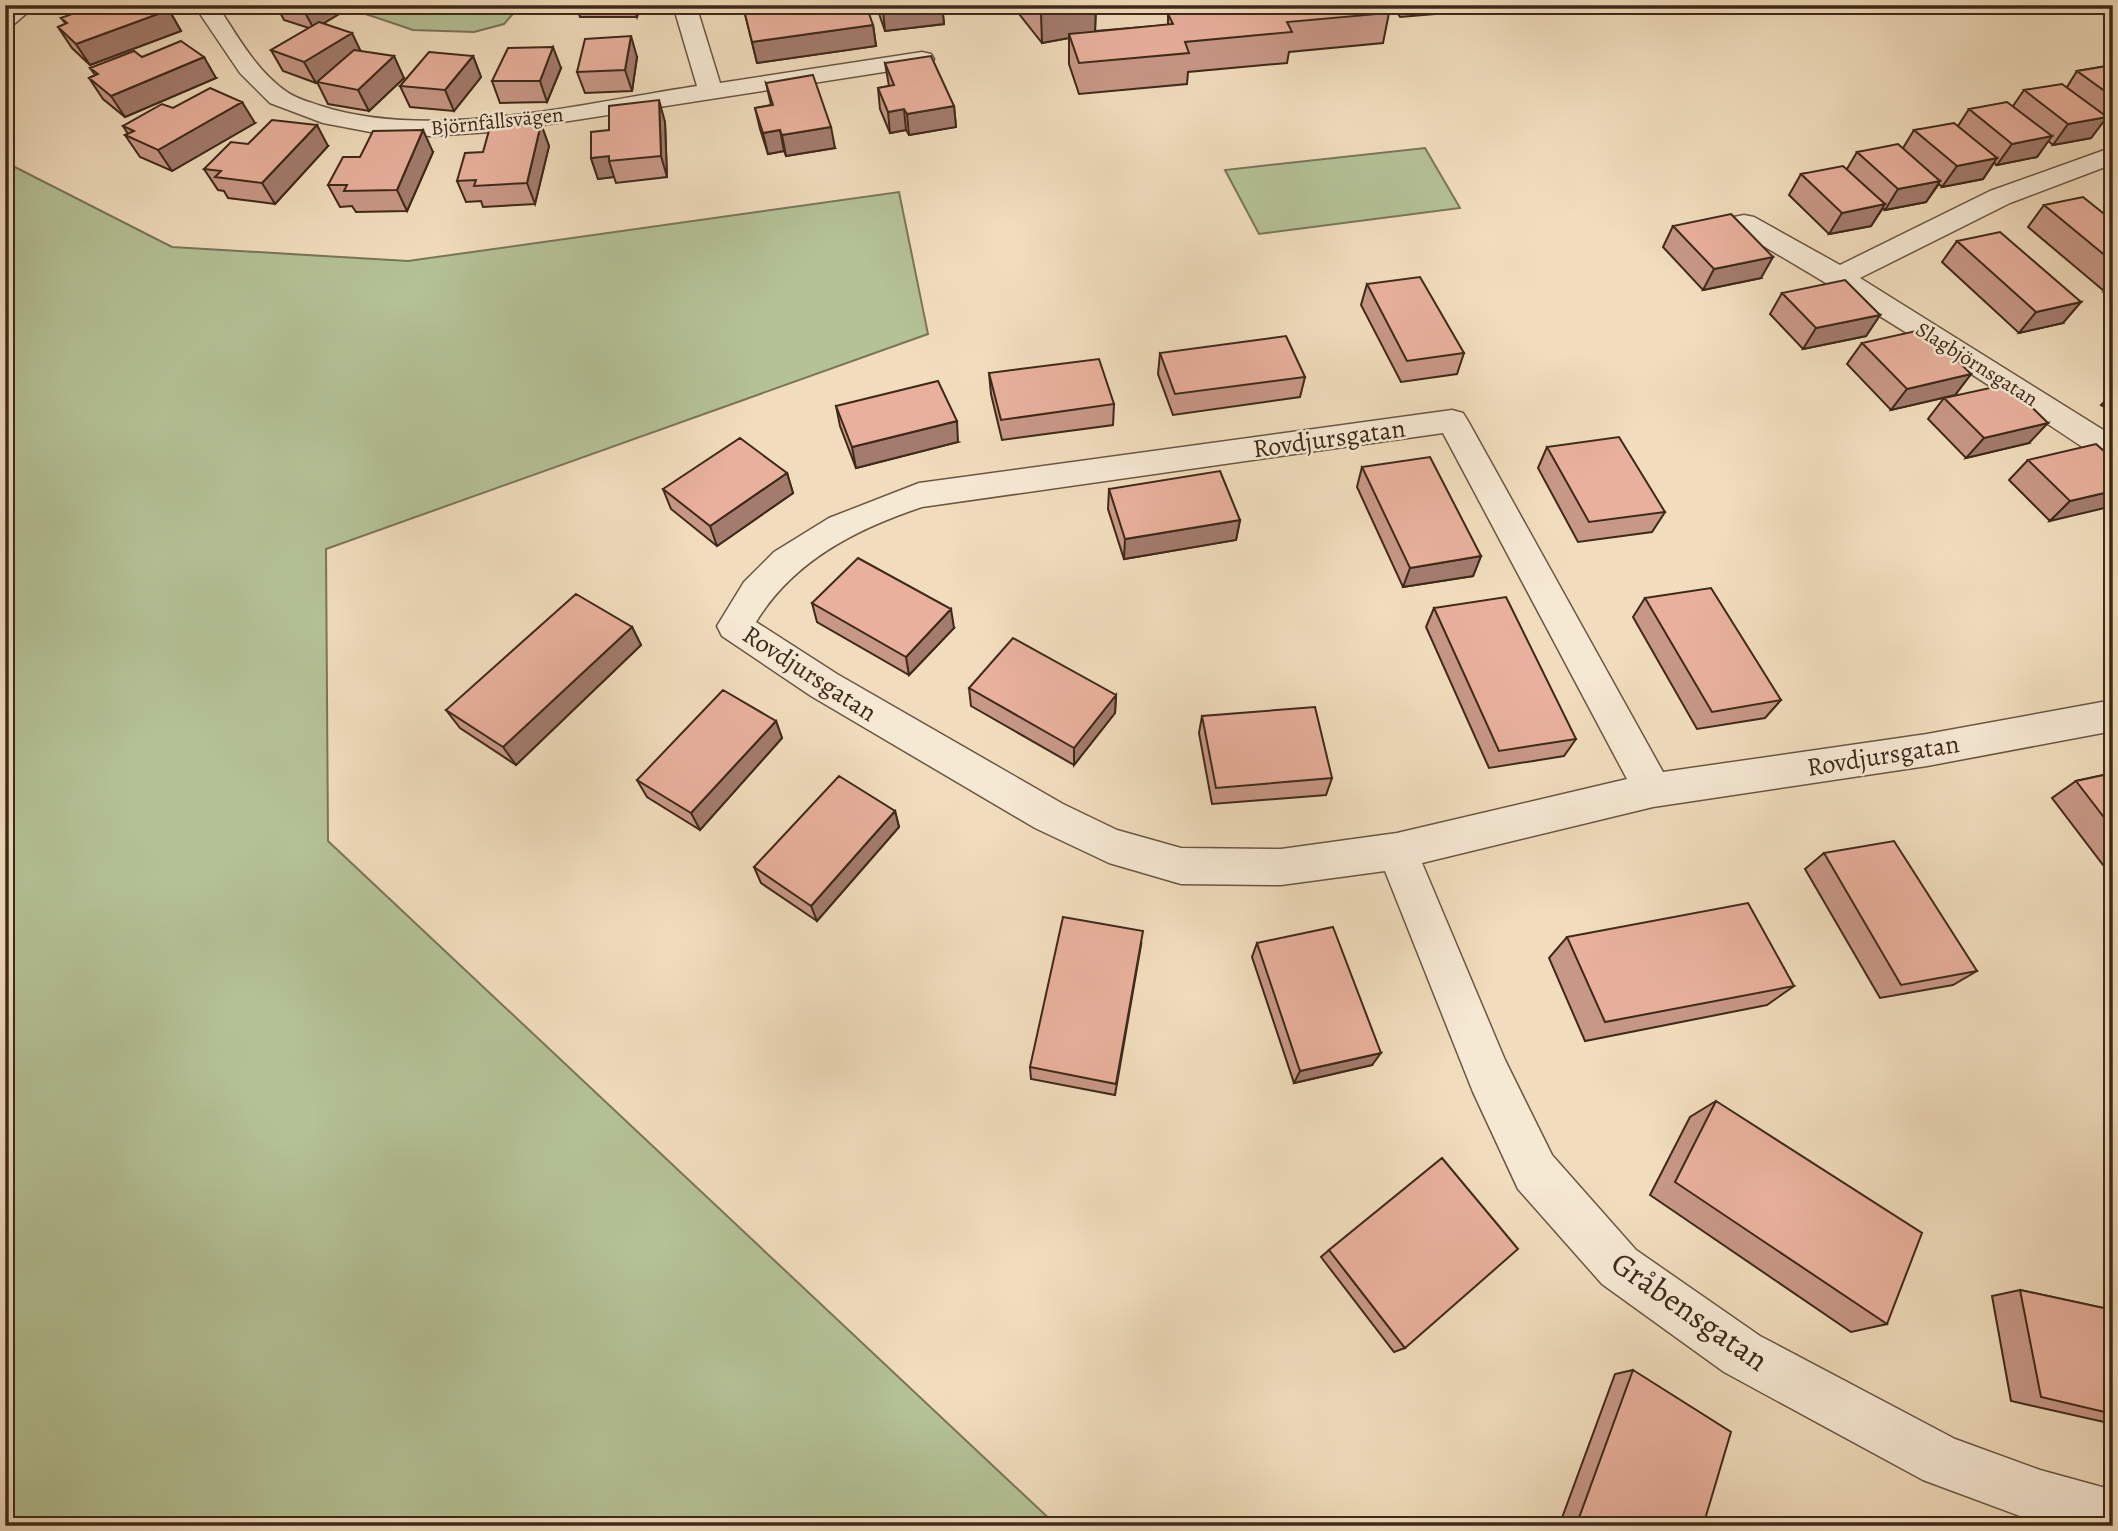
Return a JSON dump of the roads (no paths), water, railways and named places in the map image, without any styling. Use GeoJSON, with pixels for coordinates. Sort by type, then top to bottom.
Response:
{"type":"FeatureCollection","features":[{"type":"Feature","properties":{"kind":"street"},"geometry":{"type":"LineString","coordinates":[[5,20],[25,5]]}},
{"type":"Feature","properties":{"kind":"street","name":"Björnfällsvägen"},"geometry":{"type":"LineString","coordinates":[[205,5],[261,82],[279,98],[349,123],[406,129],[456,129],[922,59]]}},
{"type":"Feature","properties":{"kind":"street"},"geometry":{"type":"LineString","coordinates":[[684,5],[710,92]]}},
{"type":"Feature","properties":{"kind":"street"},"geometry":{"type":"LineString","coordinates":[[1839,277],[2000,197],[2113,155]]}},
{"type":"Feature","properties":{"kind":"street","name":"Slagbjörnsgatan"},"geometry":{"type":"LineString","coordinates":[[1744,223],[1839,277],[2006,381],[2113,452]]}},
{"type":"Feature","properties":{"kind":"street","name":"Rovdjursgatan"},"geometry":{"type":"LineString","coordinates":[[1653,790],[1452,421],[919,495],[882,506],[806,548],[774,571],[754,594],[735,626],[824,685],[1049,816],[1109,845],[1181,866],[1281,867],[1397,851],[1653,790],[1927,750],[2113,715]]}},
{"type":"Feature","properties":{"kind":"street","name":"Gråbensgatan"},"geometry":{"type":"LineString","coordinates":[[1397,851],[1489,1076],[1535,1172],[1619,1267],[1742,1354],[1942,1461],[2040,1497],[2113,1517]]}}]}
